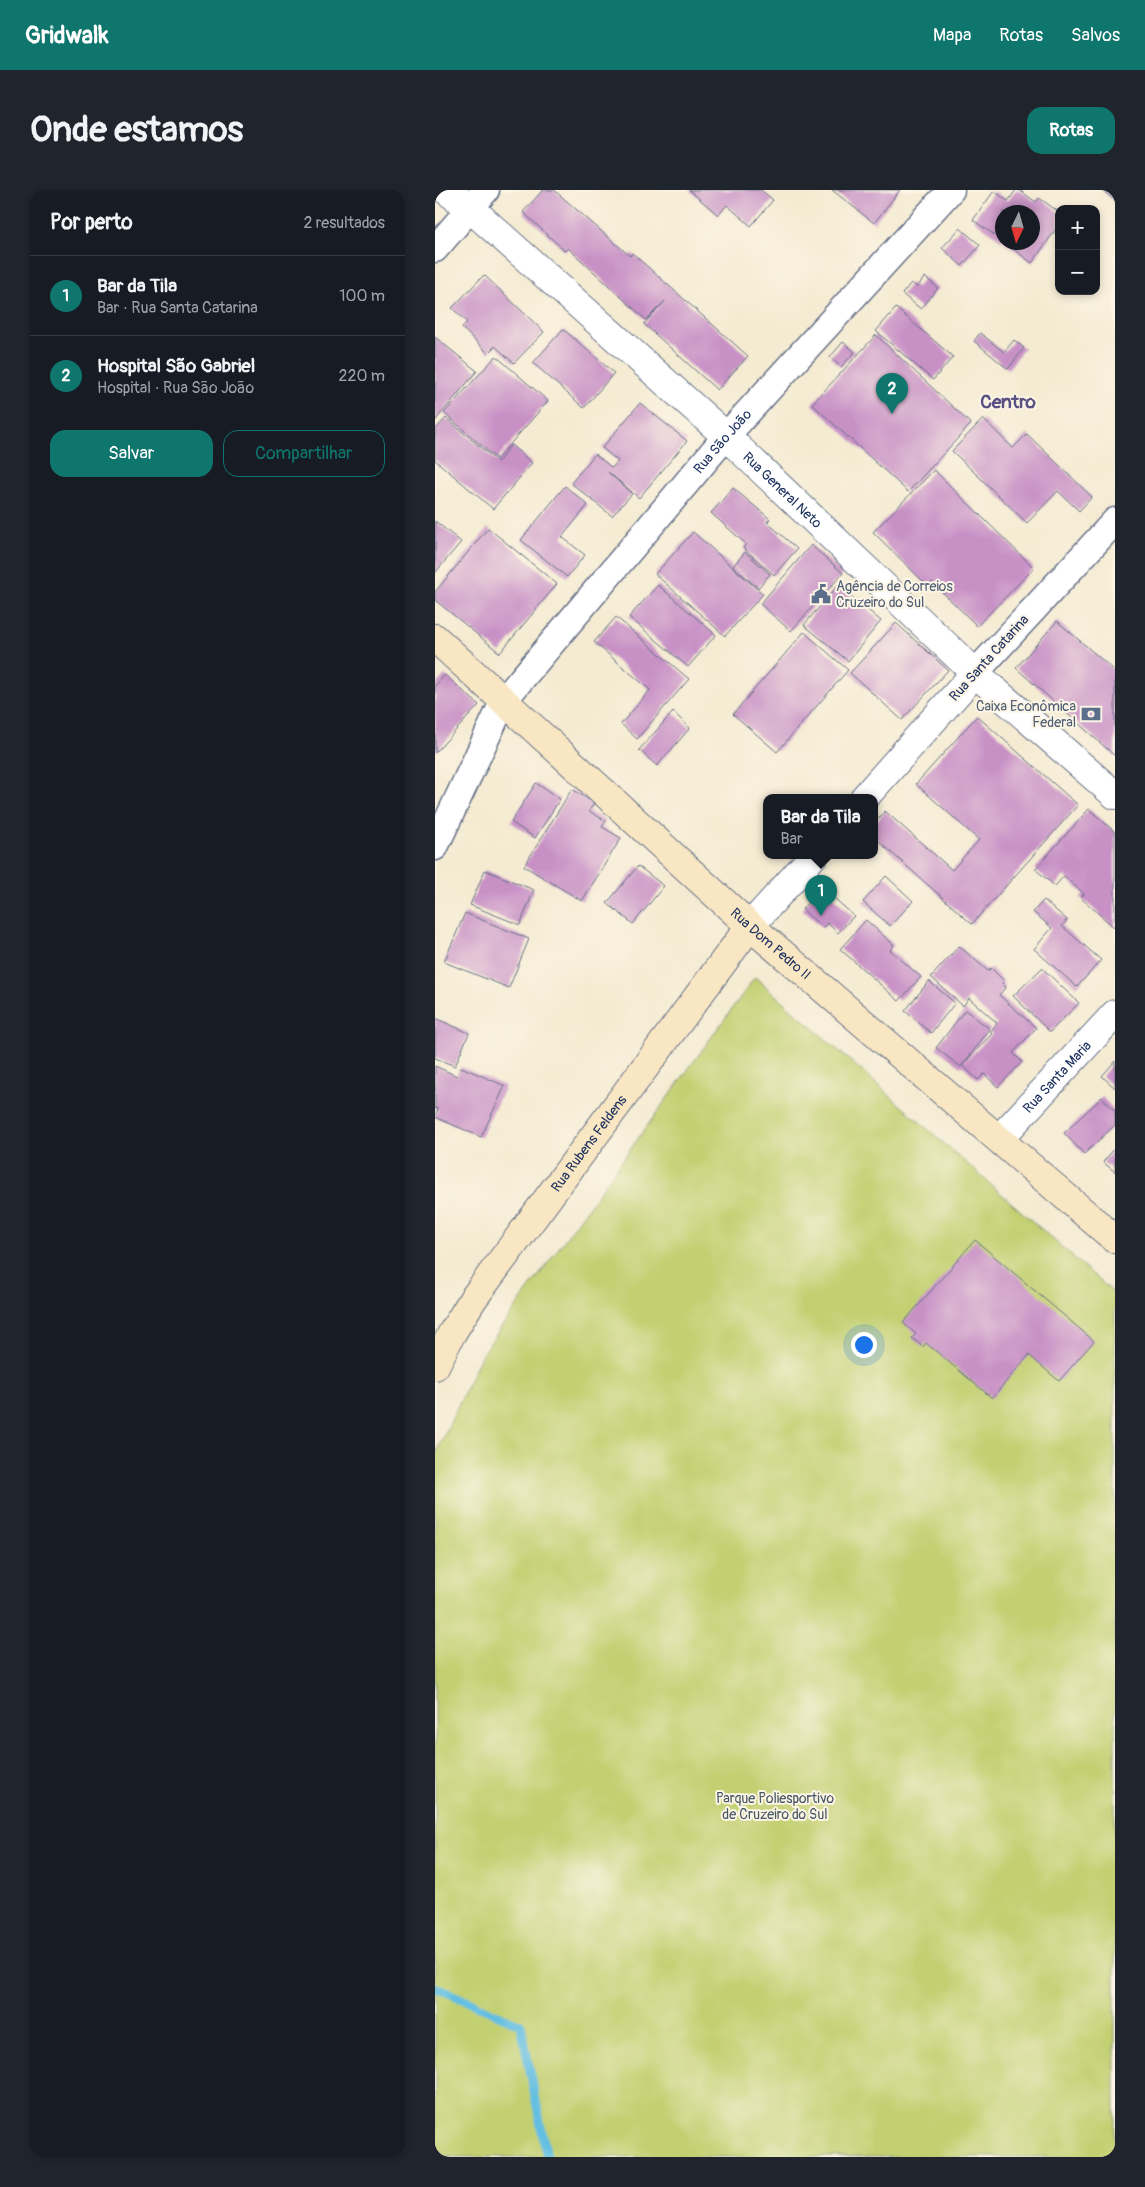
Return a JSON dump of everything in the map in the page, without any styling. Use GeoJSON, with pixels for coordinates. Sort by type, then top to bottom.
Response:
{"type":"FeatureCollection","features":[{"type":"Feature","properties":{"kind":"main road","name":"Rua Dom Pedro II"},"geometry":{"type":"LineString","coordinates":[[435,638],[751,926],[1115,1239]]}},
{"type":"Feature","properties":{"kind":"main road","name":"Rua Rubens Feldens"},"geometry":{"type":"LineString","coordinates":[[435,1366],[451,1333],[473,1299],[751,926]]}},
{"type":"Feature","properties":{"kind":"street","name":"Rua General Neto"},"geometry":{"type":"LineString","coordinates":[[446,190],[478,199],[975,673],[1115,795]]}},
{"type":"Feature","properties":{"kind":"street","name":"Rua São João"},"geometry":{"type":"LineString","coordinates":[[435,847],[504,700],[726,436],[951,190]]}},
{"type":"Feature","properties":{"kind":"street"},"geometry":{"type":"LineString","coordinates":[[435,249],[478,199]]}},
{"type":"Feature","properties":{"kind":"street","name":"Rua Santa Catarina"},"geometry":{"type":"LineString","coordinates":[[868,794],[975,673],[1115,521]]}},
{"type":"Feature","properties":{"kind":"street"},"geometry":{"type":"LineString","coordinates":[[751,926],[810,859]]}},
{"type":"Feature","properties":{"kind":"street","name":"Rua Santa Maria"},"geometry":{"type":"LineString","coordinates":[[999,1139],[1115,1014]]}},
{"type":"Feature","properties":{"kind":"green space","name":"Parque Poliesportivo de Cruzeiro do Sul"},"geometry":{"type":"Polygon","coordinates":[[[755,977],[1115,1294],[1115,2157],[435,2157],[435,1455],[482,1354],[755,977]]]}},
{"type":"Feature","properties":{"kind":"building"},"geometry":{"type":"Polygon","coordinates":[[[543,190],[554,190],[630,256],[632,253],[748,356],[717,390],[644,324],[665,301],[646,320],[568,248],[565,251],[523,212],[543,190]]]}},
{"type":"Feature","properties":{"kind":"building"},"geometry":{"type":"Polygon","coordinates":[[[689,190],[761,190],[773,200],[751,226],[727,205],[718,215],[689,190]]]}},
{"type":"Feature","properties":{"kind":"building"},"geometry":{"type":"Polygon","coordinates":[[[832,190],[900,190],[874,223],[832,190]]]}},
{"type":"Feature","properties":{"kind":"building"},"geometry":{"type":"Polygon","coordinates":[[[1016,190],[1019,190],[1036,202],[1039,198],[1055,209],[1055,231],[1032,263],[1015,250],[1040,250],[1040,205],[995,205],[995,235],[973,220],[994,191],[1008,201],[1016,190]]]}},
{"type":"Feature","properties":{"kind":"building"},"geometry":{"type":"Polygon","coordinates":[[[1102,190],[1115,190],[1115,201],[1102,190]]]}},
{"type":"Feature","properties":{"kind":"building"},"geometry":{"type":"Polygon","coordinates":[[[960,228],[980,245],[962,266],[942,248],[960,228]]]}},
{"type":"Feature","properties":{"kind":"building"},"geometry":{"type":"Polygon","coordinates":[[[484,275],[544,332],[514,363],[495,346],[488,353],[462,328],[467,322],[452,308],[484,275]]]}},
{"type":"Feature","properties":{"kind":"building"},"geometry":{"type":"Polygon","coordinates":[[[925,277],[938,288],[921,309],[902,294],[911,283],[917,287],[925,277]]]}},
{"type":"Feature","properties":{"kind":"building"},"geometry":{"type":"Polygon","coordinates":[[[896,308],[953,357],[933,380],[876,331],[896,308]]]}},
{"type":"Feature","properties":{"kind":"building"},"geometry":{"type":"Polygon","coordinates":[[[563,329],[614,373],[584,408],[533,363],[563,329]]]}},
{"type":"Feature","properties":{"kind":"building"},"geometry":{"type":"Polygon","coordinates":[[[980,333],[1004,352],[1014,340],[1024,348],[1008,369],[974,341],[980,333]]]}},
{"type":"Feature","properties":{"kind":"building"},"geometry":{"type":"Polygon","coordinates":[[[876,335],[971,424],[908,492],[812,404],[876,335]]]}},
{"type":"Feature","properties":{"kind":"building"},"geometry":{"type":"Polygon","coordinates":[[[435,337],[477,371],[435,421],[435,337]]]}},
{"type":"Feature","properties":{"kind":"building"},"geometry":{"type":"Polygon","coordinates":[[[843,342],[855,352],[841,367],[830,357],[843,342]]]}},
{"type":"Feature","properties":{"kind":"building"},"geometry":{"type":"Polygon","coordinates":[[[496,356],[548,401],[497,459],[444,413],[496,356]]]}},
{"type":"Feature","properties":{"kind":"building"},"geometry":{"type":"Polygon","coordinates":[[[640,403],[687,441],[639,498],[608,472],[632,494],[612,516],[571,483],[595,454],[612,468],[618,461],[602,448],[640,403]]]}},
{"type":"Feature","properties":{"kind":"building"},"geometry":{"type":"Polygon","coordinates":[[[446,418],[498,462],[511,445],[532,463],[493,509],[435,460],[435,430],[446,418]]]}},
{"type":"Feature","properties":{"kind":"building"},"geometry":{"type":"Polygon","coordinates":[[[983,419],[1013,448],[1027,434],[1092,497],[1079,511],[1058,491],[1027,523],[952,451],[983,419]]]}},
{"type":"Feature","properties":{"kind":"building"},"geometry":{"type":"Polygon","coordinates":[[[934,470],[1034,568],[977,626],[932,582],[928,586],[873,532],[934,470]]]}},
{"type":"Feature","properties":{"kind":"building"},"geometry":{"type":"Polygon","coordinates":[[[565,486],[588,505],[562,537],[585,555],[567,577],[521,540],[565,486]]]}},
{"type":"Feature","properties":{"kind":"building"},"geometry":{"type":"Polygon","coordinates":[[[733,488],[770,519],[767,522],[797,549],[774,575],[743,548],[746,544],[711,513],[733,488]]]}},
{"type":"Feature","properties":{"kind":"building"},"geometry":{"type":"Polygon","coordinates":[[[435,521],[461,542],[435,573],[435,521]]]}},
{"type":"Feature","properties":{"kind":"building"},"geometry":{"type":"Polygon","coordinates":[[[488,528],[557,584],[500,653],[435,600],[435,592],[488,528]]]}},
{"type":"Feature","properties":{"kind":"building"},"geometry":{"type":"Polygon","coordinates":[[[693,532],[763,594],[725,636],[655,574],[693,532]]]}},
{"type":"Feature","properties":{"kind":"building"},"geometry":{"type":"Polygon","coordinates":[[[811,545],[843,573],[791,631],[760,604],[811,545]]]}},
{"type":"Feature","properties":{"kind":"building"},"geometry":{"type":"Polygon","coordinates":[[[745,552],[770,574],[758,588],[733,566],[745,552]]]}},
{"type":"Feature","properties":{"kind":"building"},"geometry":{"type":"Polygon","coordinates":[[[658,585],[716,635],[688,667],[629,617],[658,585]]]}},
{"type":"Feature","properties":{"kind":"building"},"geometry":{"type":"Polygon","coordinates":[[[838,585],[881,621],[848,661],[804,625],[838,585]]]}},
{"type":"Feature","properties":{"kind":"building"},"geometry":{"type":"Polygon","coordinates":[[[616,617],[689,679],[637,739],[621,724],[650,690],[594,642],[616,617]]]}},
{"type":"Feature","properties":{"kind":"building","name":"Caixa Econômica Federal"},"geometry":{"type":"Polygon","coordinates":[[[1057,621],[1115,671],[1115,756],[1016,668],[1057,621]]]}},
{"type":"Feature","properties":{"kind":"building"},"geometry":{"type":"Polygon","coordinates":[[[896,623],[948,670],[902,720],[850,673],[896,623]]]}},
{"type":"Feature","properties":{"kind":"building"},"geometry":{"type":"Polygon","coordinates":[[[804,632],[848,670],[777,752],[733,714],[804,632]]]}},
{"type":"Feature","properties":{"kind":"building"},"geometry":{"type":"Polygon","coordinates":[[[445,675],[479,705],[435,753],[435,686],[445,675]]]}},
{"type":"Feature","properties":{"kind":"building"},"geometry":{"type":"Polygon","coordinates":[[[673,712],[690,728],[657,766],[639,750],[673,712]]]}},
{"type":"Feature","properties":{"kind":"building"},"geometry":{"type":"Polygon","coordinates":[[[977,716],[1078,805],[972,924],[878,841],[878,819],[885,811],[952,870],[979,840],[916,784],[977,716]]]}},
{"type":"Feature","properties":{"kind":"building"},"geometry":{"type":"Polygon","coordinates":[[[536,783],[560,799],[535,838],[511,822],[536,783]]]}},
{"type":"Feature","properties":{"kind":"building"},"geometry":{"type":"Polygon","coordinates":[[[572,789],[594,803],[589,811],[606,821],[602,827],[621,838],[582,901],[524,866],[572,789]]]}},
{"type":"Feature","properties":{"kind":"building"},"geometry":{"type":"Polygon","coordinates":[[[1089,809],[1115,832],[1115,928],[1081,898],[1084,894],[1064,876],[1055,886],[1035,869],[1089,809]]]}},
{"type":"Feature","properties":{"kind":"building"},"geometry":{"type":"Polygon","coordinates":[[[638,866],[664,886],[633,924],[607,903],[638,866]]]}},
{"type":"Feature","properties":{"kind":"building"},"geometry":{"type":"Polygon","coordinates":[[[485,870],[534,890],[520,925],[470,905],[485,870]]]}},
{"type":"Feature","properties":{"kind":"building"},"geometry":{"type":"Polygon","coordinates":[[[886,876],[913,901],[890,926],[863,902],[886,876]]]}},
{"type":"Feature","properties":{"kind":"building"},"geometry":{"type":"Polygon","coordinates":[[[822,887],[854,916],[838,933],[827,923],[823,928],[802,909],[822,887]]]}},
{"type":"Feature","properties":{"kind":"building"},"geometry":{"type":"Polygon","coordinates":[[[1044,900],[1067,920],[1062,926],[1101,960],[1077,987],[1034,949],[1052,928],[1033,912],[1044,900]]]}},
{"type":"Feature","properties":{"kind":"building"},"geometry":{"type":"Polygon","coordinates":[[[465,913],[529,939],[509,988],[444,962],[465,913]]]}},
{"type":"Feature","properties":{"kind":"building"},"geometry":{"type":"Polygon","coordinates":[[[866,920],[894,945],[890,950],[921,977],[899,1001],[840,949],[866,920]]]}},
{"type":"Feature","properties":{"kind":"building"},"geometry":{"type":"Polygon","coordinates":[[[959,946],[988,971],[991,968],[1004,981],[1002,983],[1006,987],[999,995],[1036,1028],[1013,1053],[1022,1062],[998,1087],[984,1074],[978,1080],[962,1065],[992,1034],[990,1032],[997,1023],[969,998],[963,1006],[931,977],[959,946]]]}},
{"type":"Feature","properties":{"kind":"building"},"geometry":{"type":"Polygon","coordinates":[[[1042,968],[1079,1003],[1050,1032],[1013,996],[1042,968]]]}},
{"type":"Feature","properties":{"kind":"building"},"geometry":{"type":"Polygon","coordinates":[[[929,981],[955,1003],[931,1033],[905,1011],[929,981]]]}},
{"type":"Feature","properties":{"kind":"building"},"geometry":{"type":"Polygon","coordinates":[[[965,1010],[990,1029],[961,1067],[936,1048],[965,1010]]]}},
{"type":"Feature","properties":{"kind":"building"},"geometry":{"type":"Polygon","coordinates":[[[435,1018],[469,1033],[455,1066],[435,1058],[435,1018]]]}},
{"type":"Feature","properties":{"kind":"building"},"geometry":{"type":"Polygon","coordinates":[[[1115,1061],[1115,1088],[1102,1076],[1115,1061]]]}},
{"type":"Feature","properties":{"kind":"building"},"geometry":{"type":"Polygon","coordinates":[[[435,1066],[457,1076],[461,1067],[505,1086],[481,1137],[435,1117],[438,1109],[435,1108],[435,1066]]]}},
{"type":"Feature","properties":{"kind":"building"},"geometry":{"type":"Polygon","coordinates":[[[1102,1097],[1115,1111],[1115,1125],[1084,1154],[1064,1133],[1102,1097]]]}},
{"type":"Feature","properties":{"kind":"building"},"geometry":{"type":"Polygon","coordinates":[[[1115,1148],[1115,1172],[1103,1162],[1115,1148]]]}},
{"type":"Feature","properties":{"kind":"building"},"geometry":{"type":"Polygon","coordinates":[[[975,1240],[1094,1341],[1059,1381],[1029,1355],[992,1398],[926,1343],[923,1347],[912,1338],[916,1334],[903,1323],[975,1240]]]}},
{"type":"Feature","properties":{"kind":"waterway"},"geometry":{"type":"LineString","coordinates":[[435,1987],[521,2025],[547,2157]]}},
{"type":"Feature","properties":{"kind":"place","name":"Hospital São Gabriel"},"geometry":{"type":"Point","coordinates":[892,414]}},
{"type":"Feature","properties":{"kind":"place","name":"Agência de Correios Cruzeiro do Sul"},"geometry":{"type":"Point","coordinates":[821,594]}},
{"type":"Feature","properties":{"kind":"place","name":"Caixa Econômica Federal"},"geometry":{"type":"Point","coordinates":[1091,714]}},
{"type":"Feature","properties":{"kind":"place","name":"Bar da Tila"},"geometry":{"type":"Point","coordinates":[821,916]}},
{"type":"Feature","properties":{"kind":"district","name":"Centro"},"geometry":{"type":"Point","coordinates":[1008,402]}}]}
